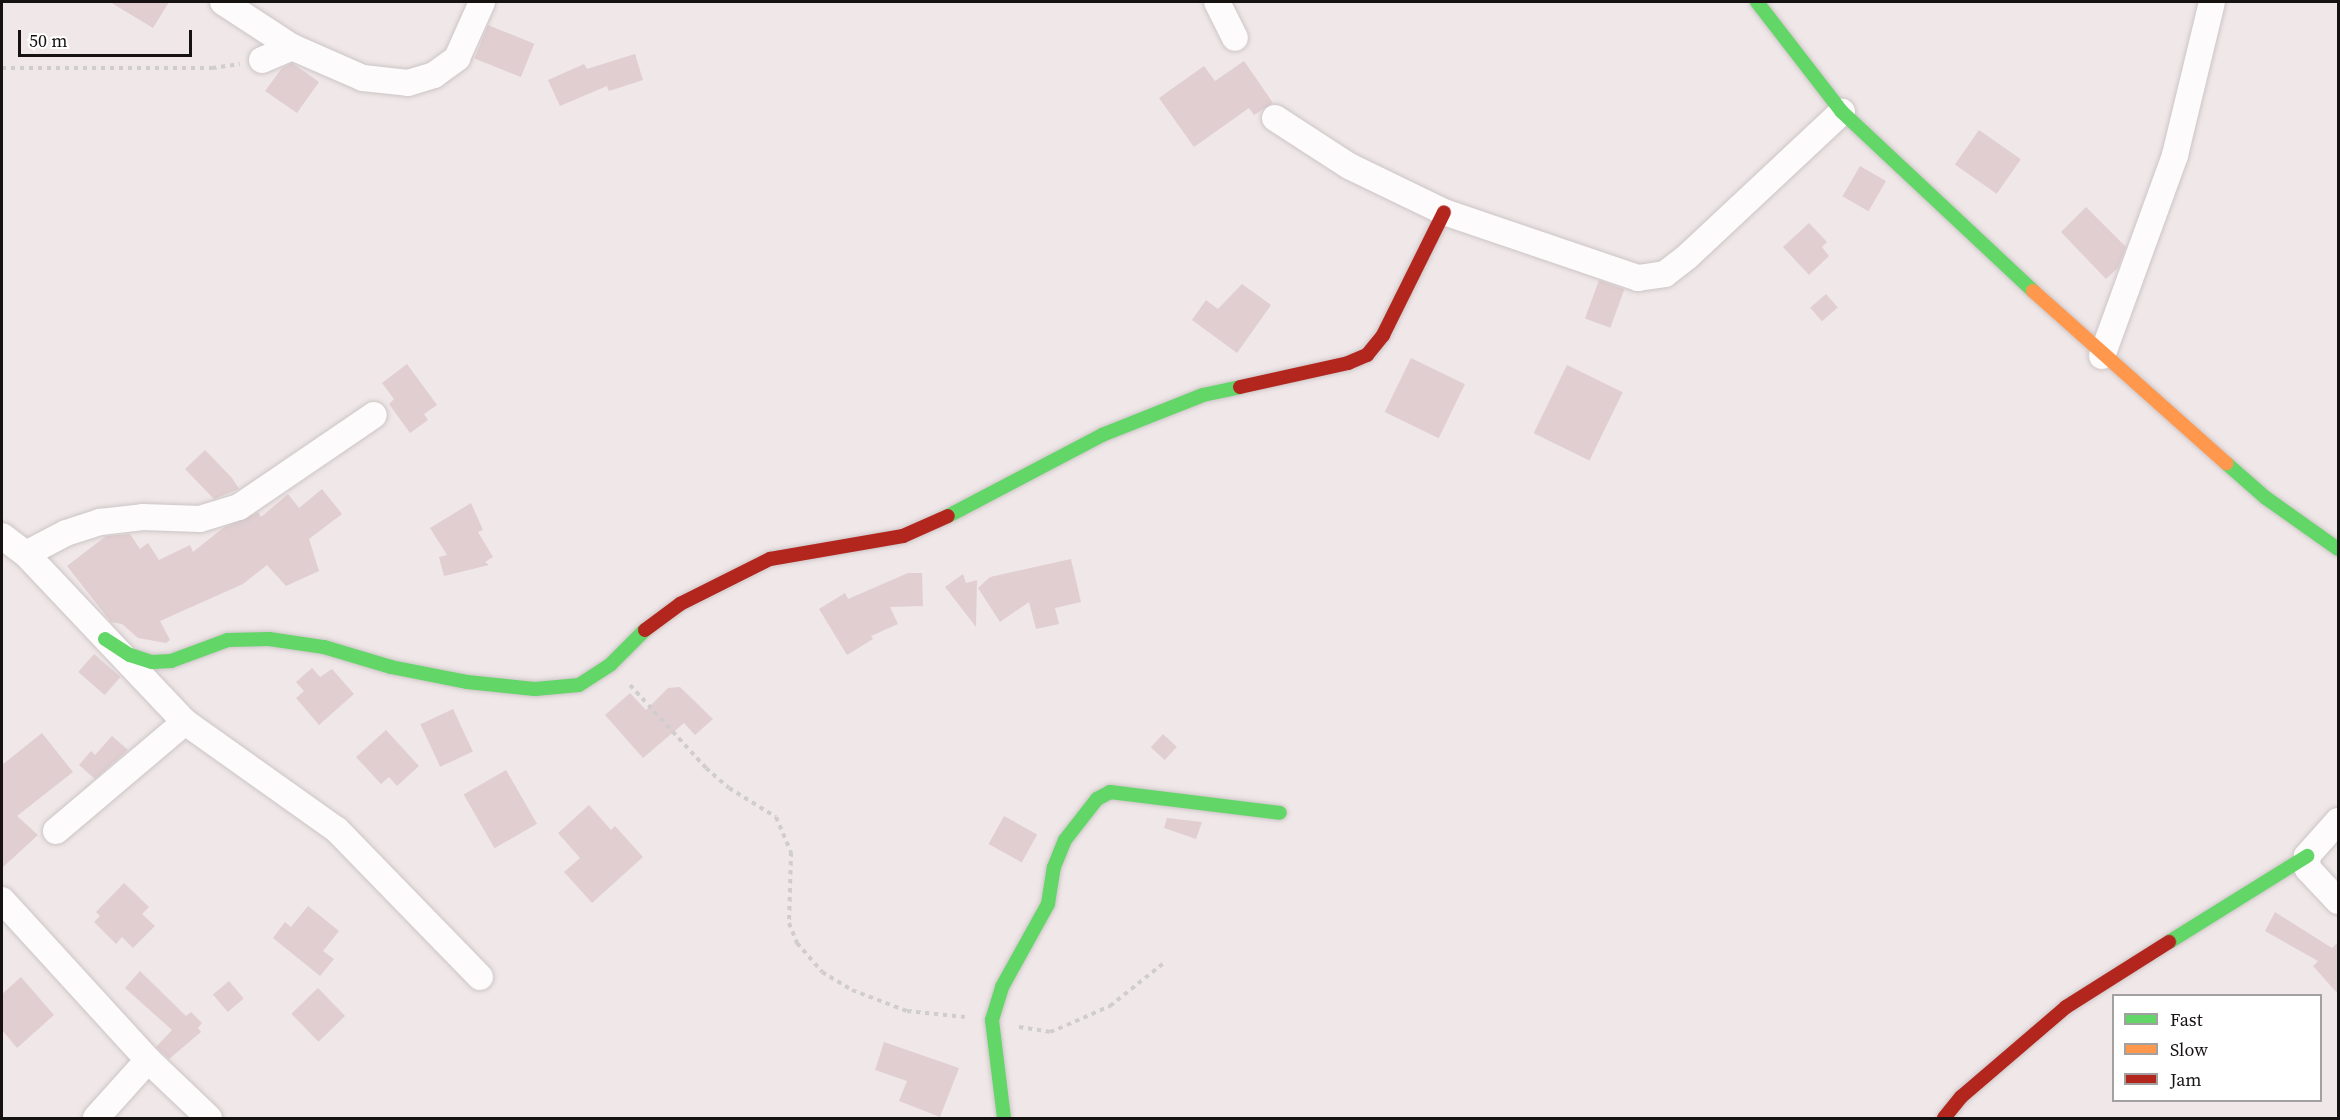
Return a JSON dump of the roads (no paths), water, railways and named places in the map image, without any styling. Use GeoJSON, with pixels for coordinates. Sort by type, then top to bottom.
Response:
{"type":"FeatureCollection","features":[{"type":"Feature","properties":{"kind":"street"},"geometry":{"type":"LineString","coordinates":[[223,2],[292,47],[363,78],[408,83],[434,75],[457,58],[482,2]]}},
{"type":"Feature","properties":{"kind":"street"},"geometry":{"type":"LineString","coordinates":[[1217,2],[1235,38]]}},
{"type":"Feature","properties":{"kind":"street"},"geometry":{"type":"LineString","coordinates":[[1757,2],[1842,112],[2102,356],[2266,498],[2338,549]]}},
{"type":"Feature","properties":{"kind":"street"},"geometry":{"type":"LineString","coordinates":[[2102,356],[2175,155],[2212,2]]}},
{"type":"Feature","properties":{"kind":"street"},"geometry":{"type":"LineString","coordinates":[[262,60],[292,47]]}},
{"type":"Feature","properties":{"kind":"street"},"geometry":{"type":"LineString","coordinates":[[1275,118],[1348,166],[1444,212],[1638,278],[1665,274],[1842,112]]}},
{"type":"Feature","properties":{"kind":"street"},"geometry":{"type":"LineString","coordinates":[[105,639],[130,655],[152,662],[171,661],[228,640],[269,639],[324,647],[391,667],[466,682],[535,689],[579,686],[611,664],[640,634],[680,604],[732,575],[770,559],[903,536],[982,501],[1102,435],[1193,399],[1348,363],[1367,355],[1383,335],[1444,212]]}},
{"type":"Feature","properties":{"kind":"street"},"geometry":{"type":"LineString","coordinates":[[26,554],[66,533],[100,522],[143,517],[200,519],[239,507],[374,415]]}},
{"type":"Feature","properties":{"kind":"street"},"geometry":{"type":"LineString","coordinates":[[2,537],[26,554],[185,722],[337,830],[480,977]]}},
{"type":"Feature","properties":{"kind":"street"},"geometry":{"type":"LineString","coordinates":[[56,831],[185,722]]}},
{"type":"Feature","properties":{"kind":"street"},"geometry":{"type":"LineString","coordinates":[[1004,1119],[992,1020],[1002,987],[1048,904],[1054,867],[1065,840],[1097,799],[1110,792],[1280,813]]}},
{"type":"Feature","properties":{"kind":"street"},"geometry":{"type":"LineString","coordinates":[[1944,1119],[1961,1097],[2066,1007],[2307,856],[2338,821]]}},
{"type":"Feature","properties":{"kind":"street"},"geometry":{"type":"LineString","coordinates":[[2307,856],[2308,869],[2338,901]]}},
{"type":"Feature","properties":{"kind":"street"},"geometry":{"type":"LineString","coordinates":[[2,900],[148,1060],[209,1119]]}},
{"type":"Feature","properties":{"kind":"street"},"geometry":{"type":"LineString","coordinates":[[96,1119],[148,1060]]}}]}
